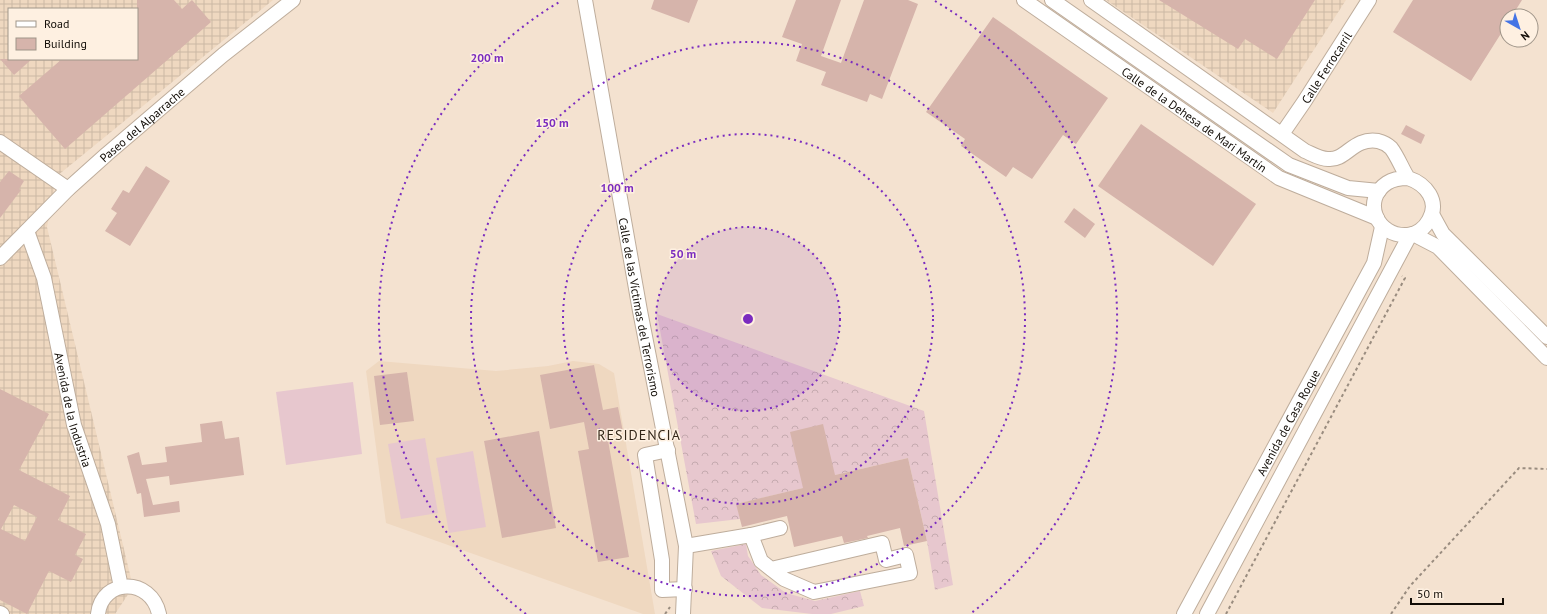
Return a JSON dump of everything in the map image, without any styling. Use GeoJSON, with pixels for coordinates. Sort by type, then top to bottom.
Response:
{"type":"FeatureCollection","features":[{"type":"Feature","properties":{"kind":"street","name":"Paseo del Alparrache"},"geometry":{"type":"LineString","coordinates":[[0,258],[68,189],[223,55],[293,0]]}},
{"type":"Feature","properties":{"kind":"street","name":"Calle de las Víctimas del Terrorismo"},"geometry":{"type":"LineString","coordinates":[[585,0],[640,311],[686,546],[683,614]]}},
{"type":"Feature","properties":{"kind":"street","name":"Calle de la Dehesa de Mari Martín"},"geometry":{"type":"LineString","coordinates":[[1024,0],[1279,178],[1379,222]]}},
{"type":"Feature","properties":{"kind":"street","name":"Calle de la Dehesa de Mari Martín"},"geometry":{"type":"LineString","coordinates":[[1052,0],[1289,166],[1348,188],[1379,190]]}},
{"type":"Feature","properties":{"kind":"street"},"geometry":{"type":"LineString","coordinates":[[1091,0],[1305,150],[1316,156],[1329,160],[1339,156],[1358,143],[1369,139],[1382,142],[1390,148],[1408,178]]}},
{"type":"Feature","properties":{"kind":"street","name":"Calle Ferrocarril"},"geometry":{"type":"LineString","coordinates":[[1282,134],[1369,0]]}},
{"type":"Feature","properties":{"kind":"street"},"geometry":{"type":"LineString","coordinates":[[0,142],[68,189]]}},
{"type":"Feature","properties":{"kind":"street"},"geometry":{"type":"LineString","coordinates":[[1432,214],[1425,226],[1411,235],[1400,236],[1390,233],[1379,222],[1374,209],[1375,199],[1379,190],[1387,183],[1397,179],[1408,178],[1417,181],[1424,187],[1431,199],[1432,214],[1443,234],[1547,337]]}},
{"type":"Feature","properties":{"kind":"street","name":"Avenida de Casa Roque"},"geometry":{"type":"LineString","coordinates":[[1184,614],[1374,263],[1379,222]]}},
{"type":"Feature","properties":{"kind":"street","name":"Avenida de la Industria"},"geometry":{"type":"LineString","coordinates":[[27,231],[44,278],[74,425],[108,524],[121,587]]}},
{"type":"Feature","properties":{"kind":"street"},"geometry":{"type":"LineString","coordinates":[[1411,235],[1438,247],[1547,358]]}},
{"type":"Feature","properties":{"kind":"street","name":"Avenida de Casa Roque"},"geometry":{"type":"LineString","coordinates":[[1207,614],[1411,235]]}},
{"type":"Feature","properties":{"kind":"street"},"geometry":{"type":"LineString","coordinates":[[668,450],[645,455],[662,560],[662,590],[685,589]]}},
{"type":"Feature","properties":{"kind":"street"},"geometry":{"type":"LineString","coordinates":[[686,546],[750,535],[780,528]]}},
{"type":"Feature","properties":{"kind":"street"},"geometry":{"type":"LineString","coordinates":[[750,535],[761,561],[771,569],[784,579],[814,592],[910,573],[906,555],[886,560],[882,543],[771,569]]}},
{"type":"Feature","properties":{"kind":"street"},"geometry":{"type":"LineString","coordinates":[[98,614],[102,601],[110,592],[121,587],[131,586],[142,589],[150,595],[156,603],[159,614]]}},
{"type":"Feature","properties":{"kind":"path"},"geometry":{"type":"LineString","coordinates":[[1226,614],[1405,278]]}},
{"type":"Feature","properties":{"kind":"path"},"geometry":{"type":"LineString","coordinates":[[1391,614],[1410,586],[1519,468],[1547,468]]}},
{"type":"Feature","properties":{"kind":"shaded area"},"geometry":{"type":"Polygon","coordinates":[[[0,0],[273,0],[57,176],[47,227],[133,587],[115,614],[0,614],[0,0]]]}},
{"type":"Feature","properties":{"kind":"shaded area"},"geometry":{"type":"Polygon","coordinates":[[[1106,0],[1346,0],[1273,113],[1106,0]]]}},
{"type":"Feature","properties":{"kind":"shaded area"},"geometry":{"type":"Polygon","coordinates":[[[379,361],[496,371],[548,366],[573,361],[599,364],[614,373],[655,614],[643,614],[386,523],[366,371],[379,361]]]}},
{"type":"Feature","properties":{"kind":"green space"},"geometry":{"type":"Polygon","coordinates":[[[657,314],[924,411],[953,585],[935,590],[927,541],[908,458],[835,475],[803,488],[737,504],[740,519],[696,524],[657,314]]]}},
{"type":"Feature","properties":{"kind":"green space"},"geometry":{"type":"Polygon","coordinates":[[[353,382],[362,454],[286,465],[276,392],[353,382]]]}},
{"type":"Feature","properties":{"kind":"green space"},"geometry":{"type":"Polygon","coordinates":[[[425,438],[438,513],[401,519],[388,444],[425,438]]]}},
{"type":"Feature","properties":{"kind":"green space"},"geometry":{"type":"Polygon","coordinates":[[[473,451],[486,527],[449,533],[436,458],[473,451]]]}},
{"type":"Feature","properties":{"kind":"green space"},"geometry":{"type":"Polygon","coordinates":[[[746,544],[748,556],[761,575],[786,593],[815,601],[860,591],[864,606],[831,614],[812,614],[762,608],[721,576],[711,551],[746,544]]]}},
{"type":"Feature","properties":{"kind":"building"},"geometry":{"type":"Polygon","coordinates":[[[137,0],[174,0],[182,9],[192,0],[211,22],[65,149],[19,96],[61,60],[138,60],[137,0]]]}},
{"type":"Feature","properties":{"kind":"building"},"geometry":{"type":"Polygon","coordinates":[[[654,0],[698,0],[689,23],[651,9],[654,0]]]}},
{"type":"Feature","properties":{"kind":"building"},"geometry":{"type":"Polygon","coordinates":[[[796,0],[841,0],[821,56],[841,63],[864,0],[908,0],[918,4],[882,99],[870,94],[867,102],[821,85],[826,72],[796,61],[802,44],[782,37],[796,0]]]}},
{"type":"Feature","properties":{"kind":"building"},"geometry":{"type":"Polygon","coordinates":[[[1159,0],[1315,0],[1277,59],[1245,39],[1238,49],[1159,0]]]}},
{"type":"Feature","properties":{"kind":"building"},"geometry":{"type":"Polygon","coordinates":[[[1413,0],[1522,0],[1517,8],[1499,8],[1499,37],[1471,81],[1393,32],[1413,0]]]}},
{"type":"Feature","properties":{"kind":"building"},"geometry":{"type":"Polygon","coordinates":[[[993,17],[1108,98],[1076,144],[1063,135],[1032,179],[1013,167],[1006,177],[961,146],[965,139],[926,112],[993,17]]]}},
{"type":"Feature","properties":{"kind":"building"},"geometry":{"type":"Polygon","coordinates":[[[0,59],[31,60],[14,75],[0,59]]]}},
{"type":"Feature","properties":{"kind":"building"},"geometry":{"type":"Polygon","coordinates":[[[1141,124],[1256,204],[1213,266],[1098,186],[1141,124]]]}},
{"type":"Feature","properties":{"kind":"building"},"geometry":{"type":"Polygon","coordinates":[[[1406,125],[1425,135],[1421,144],[1401,134],[1406,125]]]}},
{"type":"Feature","properties":{"kind":"building"},"geometry":{"type":"Polygon","coordinates":[[[146,166],[170,181],[130,246],[105,231],[117,213],[111,209],[123,190],[129,193],[146,166]]]}},
{"type":"Feature","properties":{"kind":"building"},"geometry":{"type":"Polygon","coordinates":[[[9,171],[24,181],[19,189],[21,190],[0,218],[0,182],[9,171]]]}},
{"type":"Feature","properties":{"kind":"building"},"geometry":{"type":"Polygon","coordinates":[[[1074,208],[1095,224],[1085,238],[1064,222],[1074,208]]]}},
{"type":"Feature","properties":{"kind":"building"},"geometry":{"type":"Polygon","coordinates":[[[594,365],[603,410],[618,407],[623,432],[607,435],[629,557],[598,562],[578,451],[589,449],[584,422],[550,429],[540,375],[594,365]]]}},
{"type":"Feature","properties":{"kind":"building"},"geometry":{"type":"Polygon","coordinates":[[[407,372],[414,421],[380,425],[374,376],[407,372]]]}},
{"type":"Feature","properties":{"kind":"building"},"geometry":{"type":"Polygon","coordinates":[[[0,389],[49,414],[19,470],[70,496],[58,520],[86,534],[75,555],[83,559],[71,582],[49,571],[27,614],[0,600],[0,389]],[[14,505],[1,529],[25,541],[37,517],[14,505]]]}},
{"type":"Feature","properties":{"kind":"building"},"geometry":{"type":"Polygon","coordinates":[[[222,421],[225,439],[239,437],[244,475],[170,485],[169,476],[146,479],[153,505],[179,501],[180,512],[144,517],[141,493],[137,494],[127,456],[139,452],[142,465],[167,462],[165,447],[202,442],[200,424],[222,421]]]}},
{"type":"Feature","properties":{"kind":"building"},"geometry":{"type":"Polygon","coordinates":[[[823,424],[835,475],[908,458],[927,541],[904,546],[900,528],[867,536],[868,538],[844,543],[842,536],[794,547],[787,516],[742,527],[736,504],[803,488],[790,432],[823,424]]]}},
{"type":"Feature","properties":{"kind":"building"},"geometry":{"type":"Polygon","coordinates":[[[539,431],[556,528],[502,538],[484,441],[539,431]]]}},
{"type":"Feature","properties":{"kind":"district","name":"RESIDENCIA"},"geometry":{"type":"Point","coordinates":[639,435]}}]}
